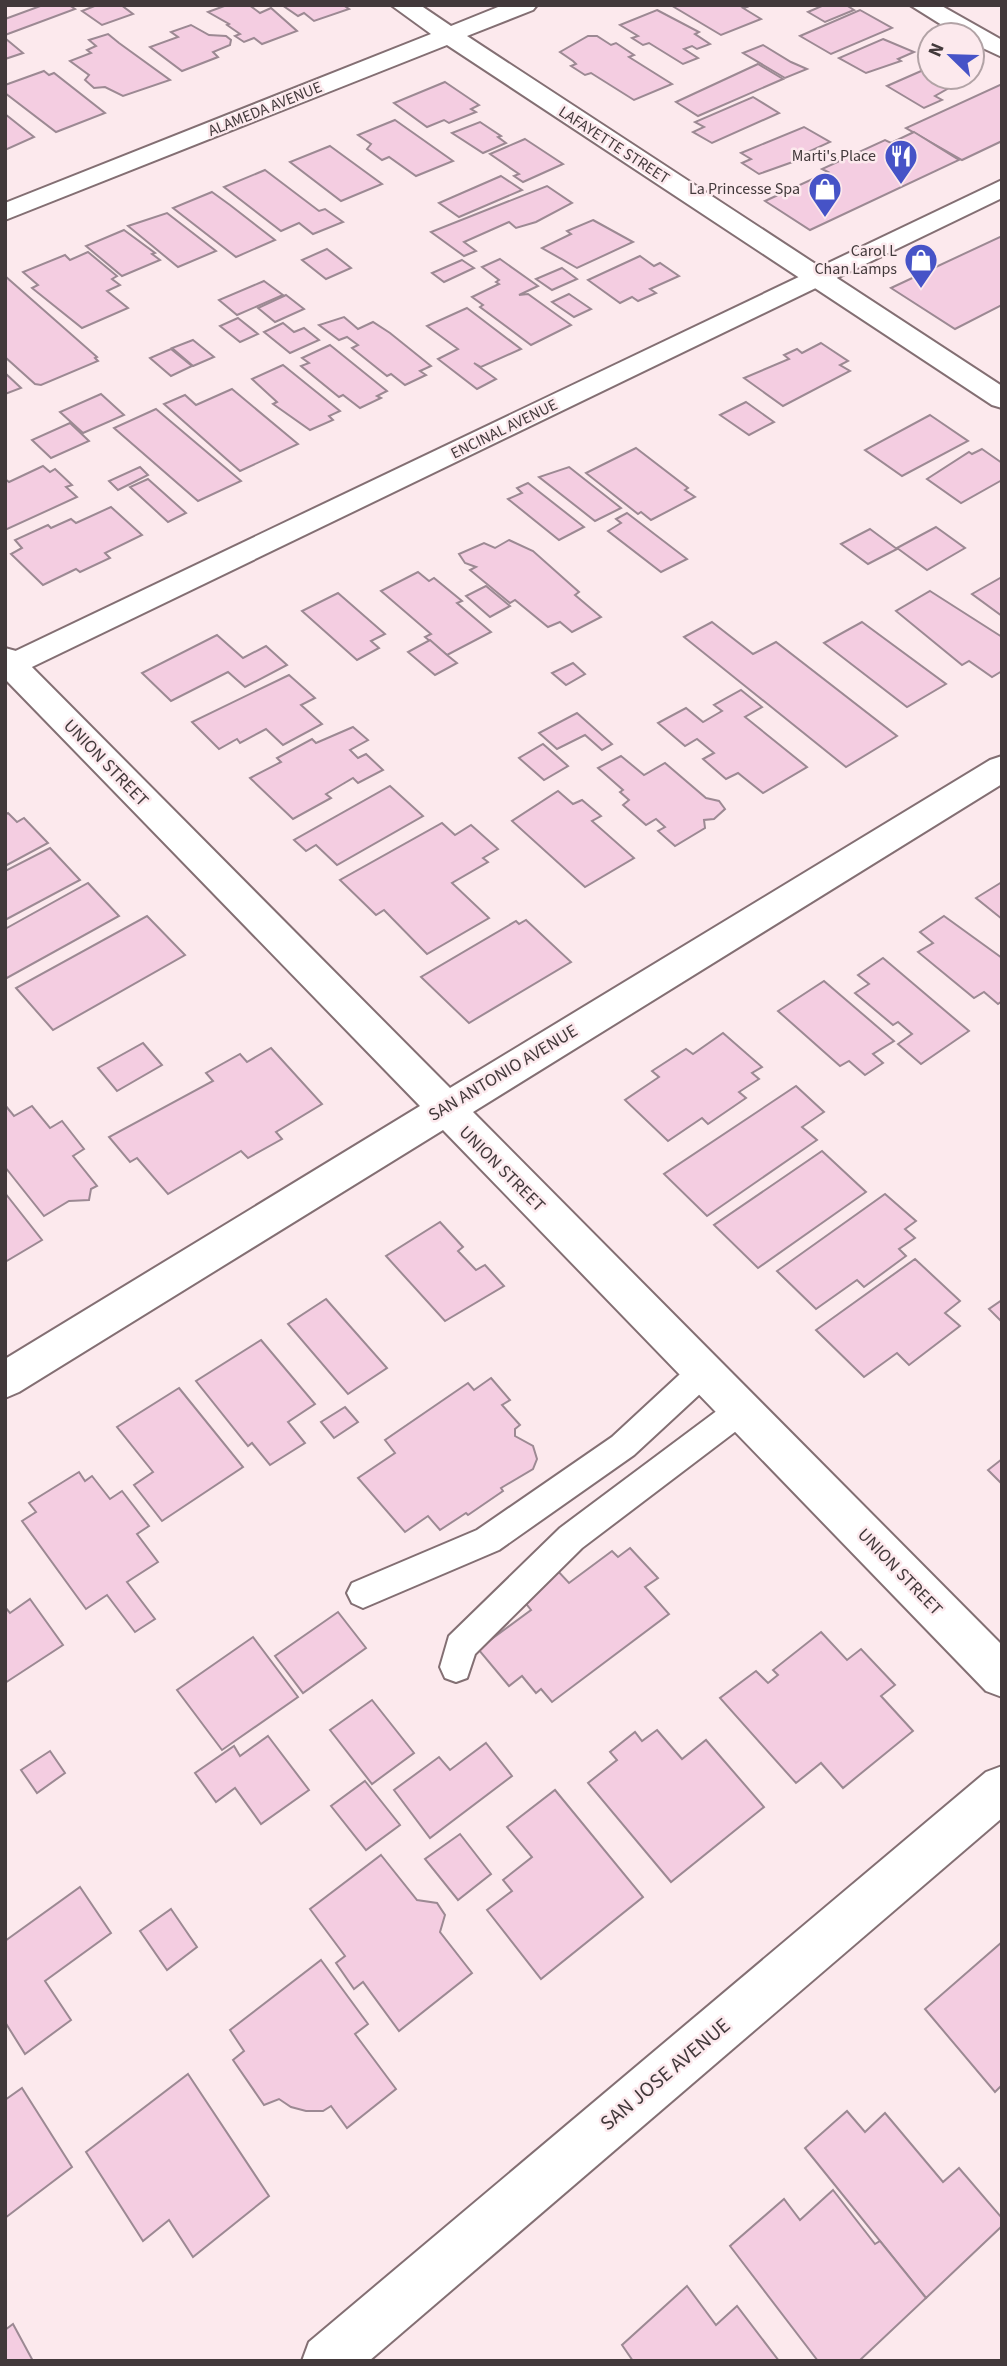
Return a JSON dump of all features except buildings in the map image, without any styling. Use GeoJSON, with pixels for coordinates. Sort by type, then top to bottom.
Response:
{"type":"FeatureCollection","features":[{"type":"Feature","properties":{"kind":"street","name":"LAFAYETTE STREET"},"geometry":{"type":"LineString","coordinates":[[403,5],[1002,399]]}},
{"type":"Feature","properties":{"kind":"street","name":"ALAMEDA AVENUE"},"geometry":{"type":"LineString","coordinates":[[5,212],[525,5]]}},
{"type":"Feature","properties":{"kind":"street"},"geometry":{"type":"LineString","coordinates":[[922,5],[1002,50]]}},
{"type":"Feature","properties":{"kind":"street","name":"ENCINAL AVENUE"},"geometry":{"type":"LineString","coordinates":[[8,665],[1002,188]]}},
{"type":"Feature","properties":{"kind":"street","name":"UNION STREET"},"geometry":{"type":"LineString","coordinates":[[8,665],[1002,1676]]}},
{"type":"Feature","properties":{"kind":"street","name":"SAN ANTONIO AVENUE"},"geometry":{"type":"LineString","coordinates":[[5,1380],[1002,768]]}},
{"type":"Feature","properties":{"kind":"street","name":"SAN JOSE AVENUE"},"geometry":{"type":"LineString","coordinates":[[328,2361],[1002,1787]]}},
{"type":"Feature","properties":{"kind":"lane"},"geometry":{"type":"LineString","coordinates":[[363,1593],[488,1540],[623,1446],[703,1372]]}},
{"type":"Feature","properties":{"kind":"lane"},"geometry":{"type":"LineString","coordinates":[[456,1667],[460,1647],[571,1538],[741,1410]]}},
{"type":"Feature","properties":{"kind":"place","name":"Marti's Place"},"geometry":{"type":"Point","coordinates":[901,186]}},
{"type":"Feature","properties":{"kind":"place","name":"La Princesse Spa"},"geometry":{"type":"Point","coordinates":[825,219]}},
{"type":"Feature","properties":{"kind":"place","name":"Carol L Chan Lamps"},"geometry":{"type":"Point","coordinates":[921,290]}}]}
